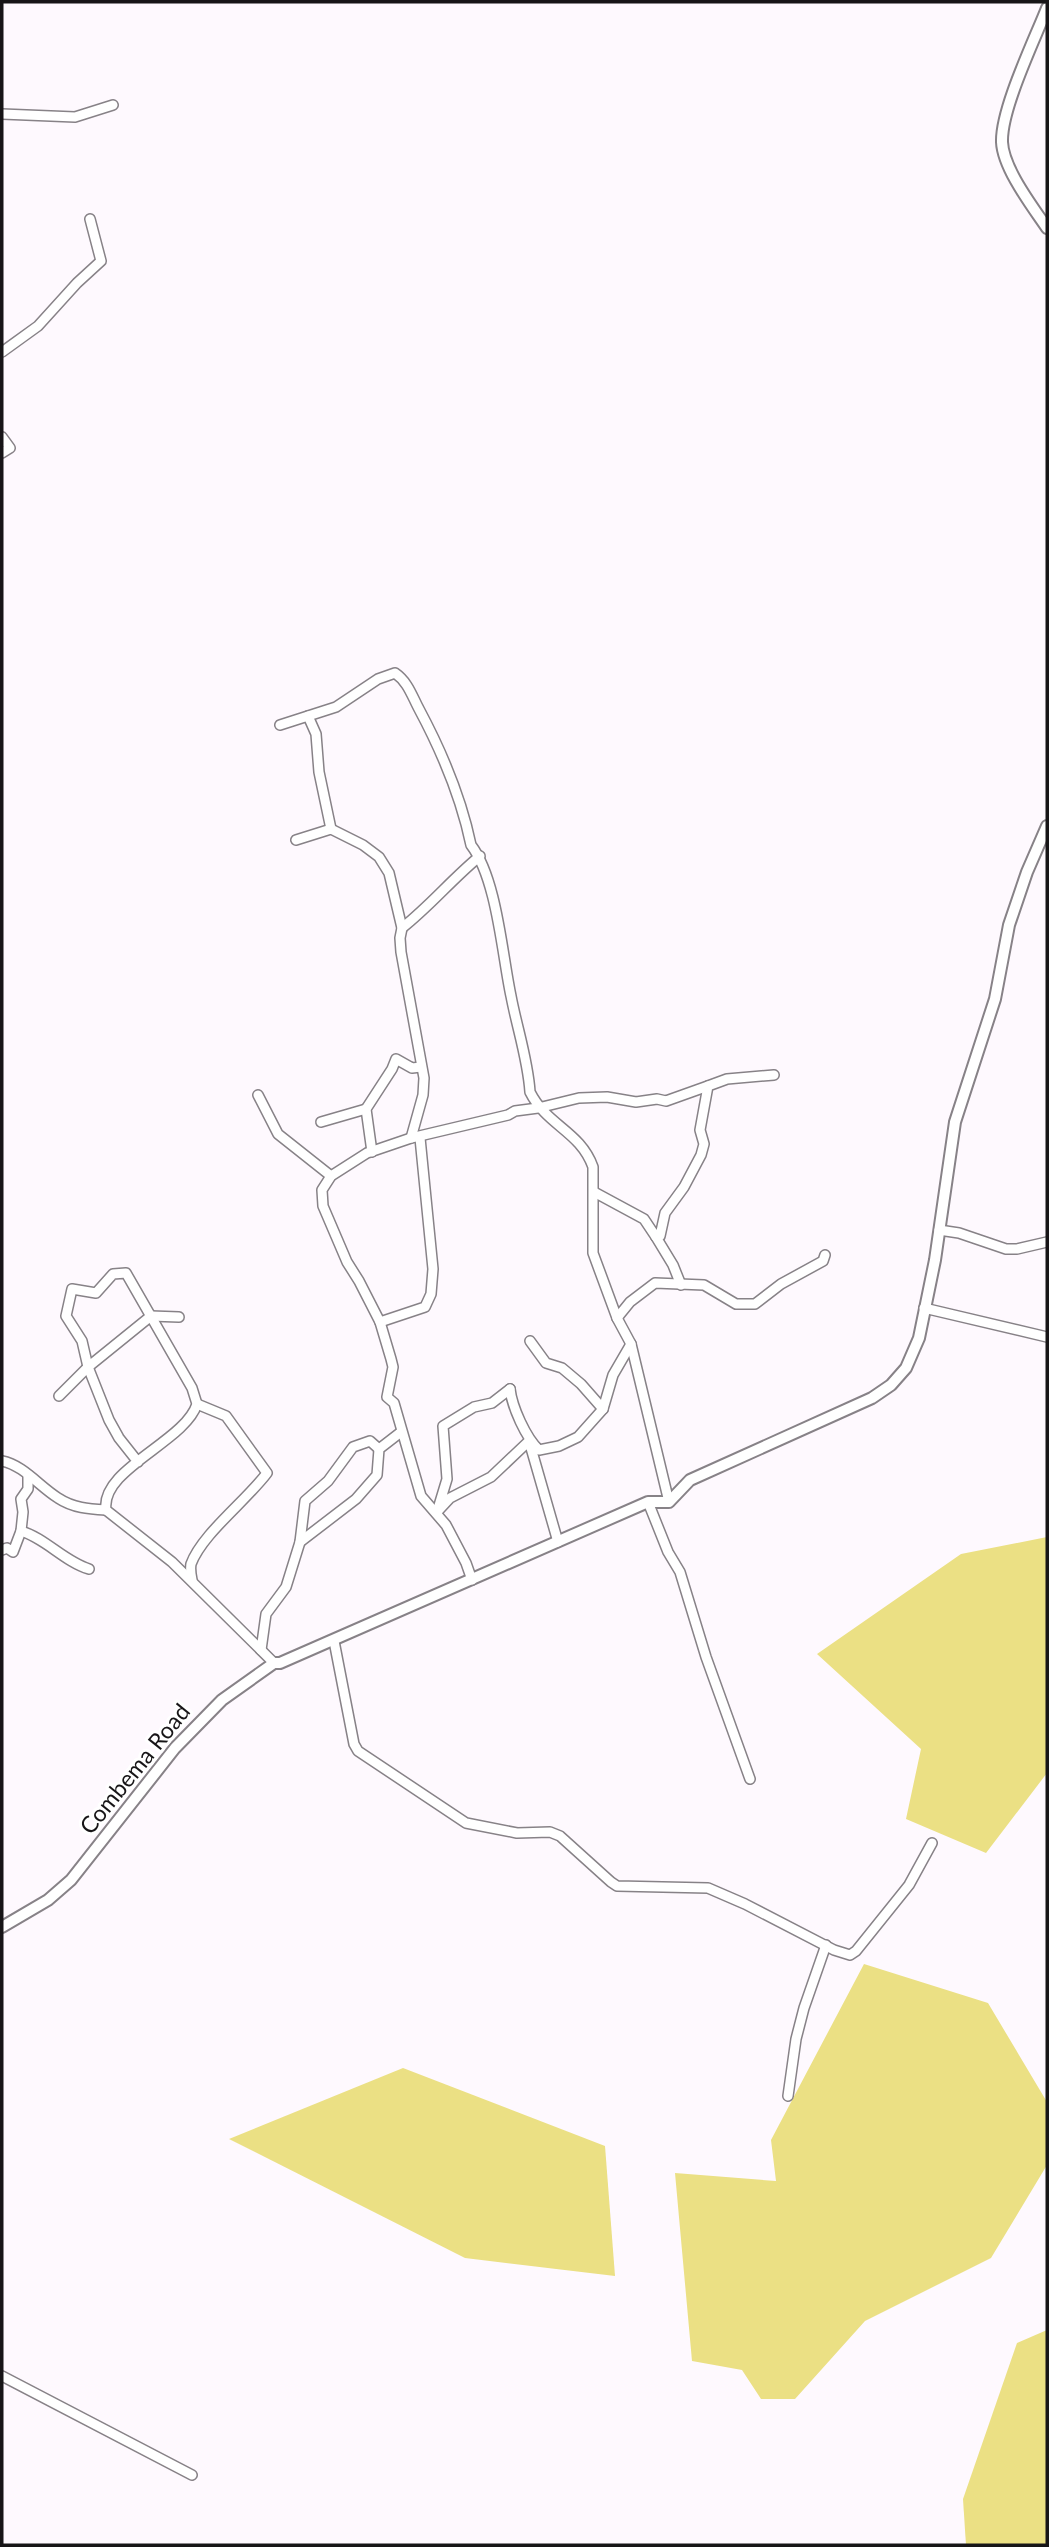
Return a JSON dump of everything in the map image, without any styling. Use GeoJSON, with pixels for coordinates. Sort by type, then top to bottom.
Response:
{"type":"FeatureCollection","features":[{"type":"Feature","properties":{"kind":"street"},"geometry":{"type":"LineString","coordinates":[[1047,8],[1010,104],[1002,142],[1006,160],[1047,228]]}},
{"type":"Feature","properties":{"kind":"street"},"geometry":{"type":"LineString","coordinates":[[2,114],[75,117],[113,105]]}},
{"type":"Feature","properties":{"kind":"street"},"geometry":{"type":"LineString","coordinates":[[2,352],[38,327],[77,283],[101,261],[90,219]]}},
{"type":"Feature","properties":{"kind":"street"},"geometry":{"type":"LineString","coordinates":[[2,437],[10,448],[2,453]]}},
{"type":"Feature","properties":{"kind":"street"},"geometry":{"type":"LineString","coordinates":[[280,725],[348,700],[387,675],[395,673],[402,678],[447,765],[471,845],[480,856],[500,932],[530,1092],[538,1108],[580,1142],[593,1167],[593,1253],[617,1318],[631,1344],[669,1502]]}},
{"type":"Feature","properties":{"kind":"street"},"geometry":{"type":"LineString","coordinates":[[308,716],[316,734],[319,772],[331,829]]}},
{"type":"Feature","properties":{"kind":"street"},"geometry":{"type":"LineString","coordinates":[[750,1779],[706,1657],[680,1572],[668,1552],[648,1502],[669,1502],[690,1480],[866,1401],[891,1385],[906,1368],[919,1338],[928,1300],[955,1122],[995,999],[1009,925],[1027,872],[1047,826]]}},
{"type":"Feature","properties":{"kind":"street"},"geometry":{"type":"LineString","coordinates":[[296,840],[331,829],[363,845],[379,858],[389,873],[402,928],[401,952],[421,1068],[423,1095],[415,1138],[433,1269],[431,1294],[425,1307],[380,1322]]}},
{"type":"Feature","properties":{"kind":"street"},"geometry":{"type":"LineString","coordinates":[[402,928],[429,907],[457,875],[480,856]]}},
{"type":"Feature","properties":{"kind":"street"},"geometry":{"type":"LineString","coordinates":[[321,1122],[366,1109],[396,1059],[412,1068],[421,1068]]}},
{"type":"Feature","properties":{"kind":"street"},"geometry":{"type":"LineString","coordinates":[[472,1580],[466,1563],[437,1512],[421,1496],[394,1403],[387,1397],[393,1367],[380,1322],[347,1262],[323,1206],[322,1190],[331,1176],[372,1152],[515,1111],[579,1098],[666,1101],[727,1079],[774,1075]]}},
{"type":"Feature","properties":{"kind":"street"},"geometry":{"type":"LineString","coordinates":[[656,1237],[660,1236],[665,1213],[684,1187],[701,1154],[704,1144],[700,1130],[708,1086]]}},
{"type":"Feature","properties":{"kind":"street"},"geometry":{"type":"LineString","coordinates":[[258,1094],[278,1134],[331,1176]]}},
{"type":"Feature","properties":{"kind":"street"},"geometry":{"type":"LineString","coordinates":[[366,1109],[372,1152]]}},
{"type":"Feature","properties":{"kind":"street"},"geometry":{"type":"LineString","coordinates":[[594,1192],[644,1219],[673,1265],[681,1285]]}},
{"type":"Feature","properties":{"kind":"street"},"geometry":{"type":"LineString","coordinates":[[939,1230],[959,1233],[1006,1249],[1047,1242]]}},
{"type":"Feature","properties":{"kind":"street"},"geometry":{"type":"LineString","coordinates":[[617,1318],[630,1302],[655,1283],[704,1284],[736,1304],[755,1304],[781,1284],[823,1261],[825,1255]]}},
{"type":"Feature","properties":{"kind":"street"},"geometry":{"type":"LineString","coordinates":[[106,1510],[107,1493],[114,1483],[188,1420],[197,1404],[192,1388],[126,1273],[113,1274],[96,1293],[72,1289],[66,1316],[82,1341],[88,1367],[109,1420],[138,1462]]}},
{"type":"Feature","properties":{"kind":"street"},"geometry":{"type":"LineString","coordinates":[[924,1308],[1047,1337]]}},
{"type":"Feature","properties":{"kind":"street"},"geometry":{"type":"LineString","coordinates":[[59,1396],[88,1367],[150,1316],[179,1317]]}},
{"type":"Feature","properties":{"kind":"street"},"geometry":{"type":"LineString","coordinates":[[530,1341],[546,1363],[562,1368],[572,1376],[603,1409]]}},
{"type":"Feature","properties":{"kind":"street"},"geometry":{"type":"LineString","coordinates":[[529,1441],[539,1450],[559,1446],[578,1437],[603,1409],[613,1375],[631,1344]]}},
{"type":"Feature","properties":{"kind":"street"},"geometry":{"type":"LineString","coordinates":[[437,1512],[447,1479],[443,1426],[474,1407],[492,1403],[510,1389],[511,1399],[529,1441],[558,1542]]}},
{"type":"Feature","properties":{"kind":"street"},"geometry":{"type":"LineString","coordinates":[[192,1580],[190,1566],[198,1551],[267,1473],[226,1416],[197,1404]]}},
{"type":"Feature","properties":{"kind":"street"},"geometry":{"type":"LineString","coordinates":[[300,1542],[356,1499],[377,1475],[379,1449],[401,1432]]}},
{"type":"Feature","properties":{"kind":"street"},"geometry":{"type":"LineString","coordinates":[[261,1650],[266,1614],[286,1587],[300,1542],[305,1501],[328,1481],[353,1447],[370,1441],[379,1449]]}},
{"type":"Feature","properties":{"kind":"street"},"geometry":{"type":"LineString","coordinates":[[437,1512],[450,1497],[491,1477],[529,1441]]}},
{"type":"Feature","properties":{"kind":"street"},"geometry":{"type":"LineString","coordinates":[[2,1461],[13,1463],[60,1500],[84,1509],[106,1510],[155,1547],[192,1580],[274,1662]]}},
{"type":"Feature","properties":{"kind":"street"},"geometry":{"type":"LineString","coordinates":[[2,1550],[7,1548],[13,1552],[21,1531],[21,1499],[28,1489],[28,1475]]}},
{"type":"Feature","properties":{"kind":"street","name":"Combema Road"},"geometry":{"type":"LineString","coordinates":[[2,1927],[48,1900],[71,1880],[174,1748],[222,1700],[274,1662],[280,1663],[334,1641],[648,1502]]}},
{"type":"Feature","properties":{"kind":"street"},"geometry":{"type":"LineString","coordinates":[[21,1531],[67,1556],[78,1566],[89,1569]]}},
{"type":"Feature","properties":{"kind":"street"},"geometry":{"type":"LineString","coordinates":[[334,1641],[354,1744],[358,1751],[449,1814],[476,1826],[517,1833],[550,1832],[560,1836],[617,1886],[708,1888],[845,1954],[856,1951],[909,1885],[932,1843]]}},
{"type":"Feature","properties":{"kind":"street"},"geometry":{"type":"LineString","coordinates":[[788,2096],[796,2039],[826,1945]]}},
{"type":"Feature","properties":{"kind":"street"},"geometry":{"type":"LineString","coordinates":[[2,2376],[192,2475]]}},
{"type":"Feature","properties":{"kind":"shaded area"},"geometry":{"type":"Polygon","coordinates":[[[1047,1537],[1047,1773],[986,1853],[906,1819],[921,1749],[817,1654],[961,1554],[1047,1537]]]}},
{"type":"Feature","properties":{"kind":"shaded area"},"geometry":{"type":"Polygon","coordinates":[[[864,1964],[988,2003],[1047,2102],[1047,2165],[991,2258],[865,2321],[795,2399],[761,2399],[742,2370],[692,2361],[675,2173],[776,2181],[771,2140],[864,1964]]]}},
{"type":"Feature","properties":{"kind":"shaded area"},"geometry":{"type":"Polygon","coordinates":[[[403,2068],[605,2146],[615,2276],[465,2258],[229,2139],[403,2068]]]}},
{"type":"Feature","properties":{"kind":"shaded area"},"geometry":{"type":"Polygon","coordinates":[[[1047,2330],[1047,2545],[966,2545],[963,2499],[1017,2343],[1047,2330]]]}}]}
